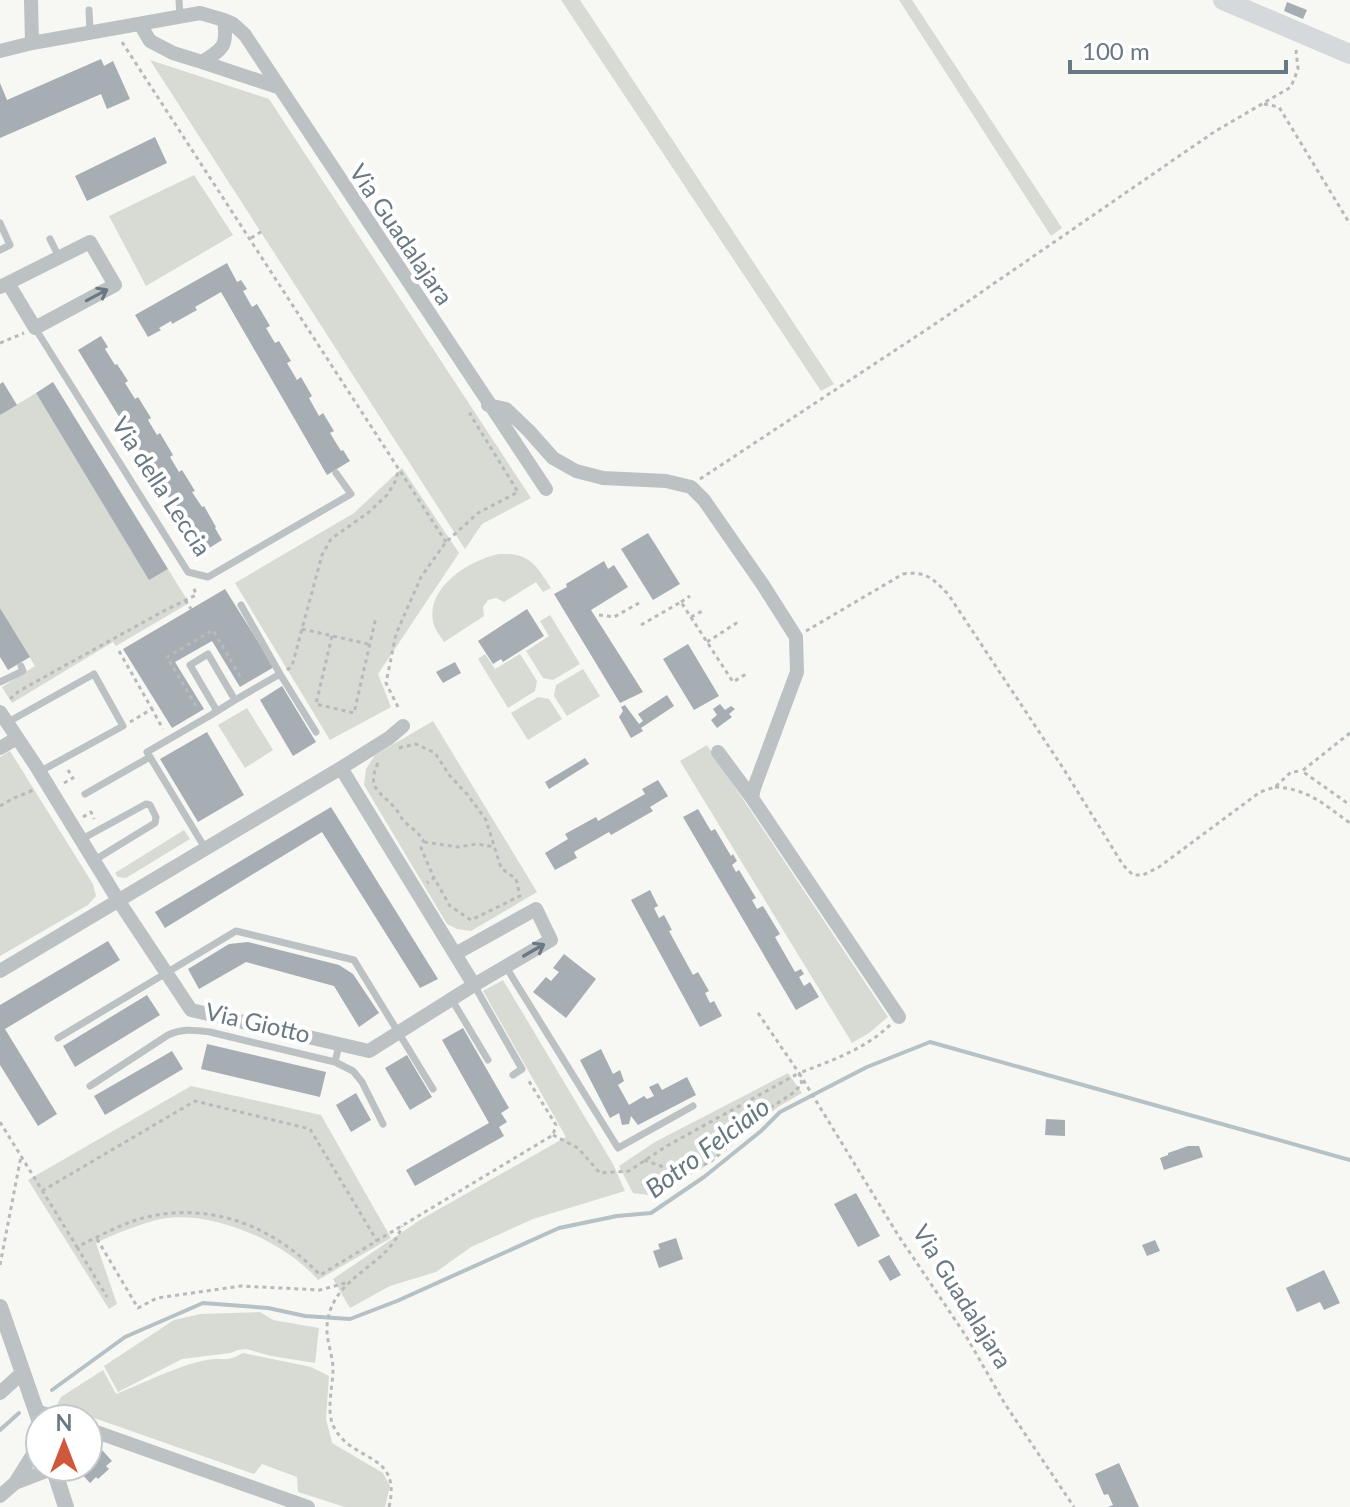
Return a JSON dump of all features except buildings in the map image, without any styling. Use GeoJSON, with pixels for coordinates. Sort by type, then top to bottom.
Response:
{"type":"FeatureCollection","features":[{"type":"Feature","properties":{"kind":"main road"},"geometry":{"type":"LineString","coordinates":[[1223,0],[1350,54]]}},
{"type":"Feature","properties":{"kind":"street"},"geometry":{"type":"LineString","coordinates":[[31,0],[32,43]]}},
{"type":"Feature","properties":{"kind":"street"},"geometry":{"type":"LineString","coordinates":[[0,51],[90,32],[118,34],[140,24],[200,13],[224,20],[226,37],[219,51],[202,62]]}},
{"type":"Feature","properties":{"kind":"street","name":"Via Guadalajara"},"geometry":{"type":"LineString","coordinates":[[224,20],[245,35],[546,489]]}},
{"type":"Feature","properties":{"kind":"street"},"geometry":{"type":"LineString","coordinates":[[140,24],[150,41],[173,53],[278,87]]}},
{"type":"Feature","properties":{"kind":"street","name":"Via della Leccia"},"geometry":{"type":"LineString","coordinates":[[90,242],[115,285],[35,328],[4,285],[59,257],[90,242]]}},
{"type":"Feature","properties":{"kind":"street","name":"Via Guadalajara"},"geometry":{"type":"LineString","coordinates":[[488,405],[506,409],[553,458],[576,471],[603,478],[666,481],[691,487]]}},
{"type":"Feature","properties":{"kind":"street"},"geometry":{"type":"LineString","coordinates":[[691,487],[713,512],[796,637],[797,672],[752,798]]}},
{"type":"Feature","properties":{"kind":"street","name":"Via Giotto"},"geometry":{"type":"LineString","coordinates":[[2,717],[191,1010],[369,1051],[551,940],[536,909],[455,954]]}},
{"type":"Feature","properties":{"kind":"street"},"geometry":{"type":"LineString","coordinates":[[0,971],[341,768],[392,744],[403,726]]}},
{"type":"Feature","properties":{"kind":"street"},"geometry":{"type":"LineString","coordinates":[[0,748],[17,738]]}},
{"type":"Feature","properties":{"kind":"street"},"geometry":{"type":"LineString","coordinates":[[718,752],[899,1017]]}},
{"type":"Feature","properties":{"kind":"street"},"geometry":{"type":"LineString","coordinates":[[341,768],[419,888],[474,985]]}},
{"type":"Feature","properties":{"kind":"street"},"geometry":{"type":"LineString","coordinates":[[0,1307],[34,1403]]}},
{"type":"Feature","properties":{"kind":"street"},"geometry":{"type":"LineString","coordinates":[[0,1393],[23,1372]]}},
{"type":"Feature","properties":{"kind":"street"},"geometry":{"type":"LineString","coordinates":[[104,1435],[308,1507]]}},
{"type":"Feature","properties":{"kind":"street"},"geometry":{"type":"LineString","coordinates":[[0,1496],[15,1483],[24,1469]]}},
{"type":"Feature","properties":{"kind":"street"},"geometry":{"type":"LineString","coordinates":[[15,1483],[24,1480]]}},
{"type":"Feature","properties":{"kind":"street"},"geometry":{"type":"LineString","coordinates":[[59,1483],[66,1507]]}},
{"type":"Feature","properties":{"kind":"lane"},"geometry":{"type":"LineString","coordinates":[[179,0],[180,17]]}},
{"type":"Feature","properties":{"kind":"lane"},"geometry":{"type":"LineString","coordinates":[[89,10],[90,32]]}},
{"type":"Feature","properties":{"kind":"lane"},"geometry":{"type":"LineString","coordinates":[[0,223],[10,245],[0,250]]}},
{"type":"Feature","properties":{"kind":"lane"},"geometry":{"type":"LineString","coordinates":[[50,239],[59,257]]}},
{"type":"Feature","properties":{"kind":"lane","name":"Via della Leccia"},"geometry":{"type":"LineString","coordinates":[[35,328],[188,572],[208,577],[351,494],[336,473]]}},
{"type":"Feature","properties":{"kind":"lane"},"geometry":{"type":"LineString","coordinates":[[241,605],[316,732]]}},
{"type":"Feature","properties":{"kind":"lane"},"geometry":{"type":"LineString","coordinates":[[217,711],[190,665],[208,654],[235,700]]}},
{"type":"Feature","properties":{"kind":"lane"},"geometry":{"type":"LineString","coordinates":[[0,682],[23,671],[21,666]]}},
{"type":"Feature","properties":{"kind":"lane"},"geometry":{"type":"LineString","coordinates":[[2,717],[94,674],[123,726],[43,778]]}},
{"type":"Feature","properties":{"kind":"lane"},"geometry":{"type":"LineString","coordinates":[[206,850],[147,752],[280,674]]}},
{"type":"Feature","properties":{"kind":"lane"},"geometry":{"type":"LineString","coordinates":[[85,794],[150,757]]}},
{"type":"Feature","properties":{"kind":"lane"},"geometry":{"type":"LineString","coordinates":[[81,840],[146,804],[150,805],[156,817],[155,823],[93,861]]}},
{"type":"Feature","properties":{"kind":"lane"},"geometry":{"type":"LineString","coordinates":[[58,1038],[236,931],[354,960],[433,1089]]}},
{"type":"Feature","properties":{"kind":"lane"},"geometry":{"type":"LineString","coordinates":[[506,967],[618,1148],[693,1106]]}},
{"type":"Feature","properties":{"kind":"lane"},"geometry":{"type":"LineString","coordinates":[[474,985],[527,1078]]}},
{"type":"Feature","properties":{"kind":"lane"},"geometry":{"type":"LineString","coordinates":[[452,1000],[488,1060]]}},
{"type":"Feature","properties":{"kind":"lane"},"geometry":{"type":"LineString","coordinates":[[207,1013],[206,1024],[210,1032]]}},
{"type":"Feature","properties":{"kind":"lane","name":"Via Giotto"},"geometry":{"type":"LineString","coordinates":[[90,1086],[168,1035],[191,1029],[335,1062],[353,1071],[362,1082],[383,1124]]}},
{"type":"Feature","properties":{"kind":"lane","name":"Via Giotto"},"geometry":{"type":"LineString","coordinates":[[335,1062],[339,1045]]}},
{"type":"Feature","properties":{"kind":"lane"},"geometry":{"type":"LineString","coordinates":[[513,1075],[522,1069]]}},
{"type":"Feature","properties":{"kind":"path"},"geometry":{"type":"LineString","coordinates":[[691,487],[1214,132],[1291,87],[1298,69],[1292,38],[1295,31]]}},
{"type":"Feature","properties":{"kind":"path"},"geometry":{"type":"LineString","coordinates":[[118,34],[446,542]]}},
{"type":"Feature","properties":{"kind":"path"},"geometry":{"type":"LineString","coordinates":[[1264,104],[1279,107],[1350,224]]}},
{"type":"Feature","properties":{"kind":"path"},"geometry":{"type":"LineString","coordinates":[[250,239],[264,230]]}},
{"type":"Feature","properties":{"kind":"path"},"geometry":{"type":"LineString","coordinates":[[0,343],[16,337]]}},
{"type":"Feature","properties":{"kind":"path"},"geometry":{"type":"LineString","coordinates":[[398,707],[386,683],[396,634],[421,577],[446,542],[478,513],[518,492],[470,414],[488,405]]}},
{"type":"Feature","properties":{"kind":"path"},"geometry":{"type":"LineString","coordinates":[[280,674],[292,666],[322,555],[331,539],[387,495],[399,469]]}},
{"type":"Feature","properties":{"kind":"path"},"geometry":{"type":"LineString","coordinates":[[10,699],[19,691],[196,595],[188,572]]}},
{"type":"Feature","properties":{"kind":"path"},"geometry":{"type":"LineString","coordinates":[[796,637],[903,574],[916,572],[930,576],[948,594],[1071,780],[1123,865],[1133,875],[1143,875],[1159,867],[1260,792],[1275,787],[1293,788],[1314,797],[1350,823]]}},
{"type":"Feature","properties":{"kind":"path"},"geometry":{"type":"LineString","coordinates":[[641,625],[690,596]]}},
{"type":"Feature","properties":{"kind":"path"},"geometry":{"type":"LineString","coordinates":[[185,600],[191,609]]}},
{"type":"Feature","properties":{"kind":"path"},"geometry":{"type":"LineString","coordinates":[[681,602],[733,682],[746,674]]}},
{"type":"Feature","properties":{"kind":"path"},"geometry":{"type":"LineString","coordinates":[[599,615],[614,617],[639,603]]}},
{"type":"Feature","properties":{"kind":"path"},"geometry":{"type":"LineString","coordinates":[[691,617],[704,610]]}},
{"type":"Feature","properties":{"kind":"path"},"geometry":{"type":"LineString","coordinates":[[332,636],[316,704],[354,713],[376,617]]}},
{"type":"Feature","properties":{"kind":"path"},"geometry":{"type":"LineString","coordinates":[[707,642],[738,622]]}},
{"type":"Feature","properties":{"kind":"path"},"geometry":{"type":"LineString","coordinates":[[302,629],[370,644]]}},
{"type":"Feature","properties":{"kind":"path"},"geometry":{"type":"LineString","coordinates":[[119,651],[169,740]]}},
{"type":"Feature","properties":{"kind":"path"},"geometry":{"type":"LineString","coordinates":[[123,726],[152,709]]}},
{"type":"Feature","properties":{"kind":"path"},"geometry":{"type":"LineString","coordinates":[[1275,787],[1291,772],[1302,771],[1350,733]]}},
{"type":"Feature","properties":{"kind":"path"},"geometry":{"type":"LineString","coordinates":[[392,744],[416,744],[435,753],[486,820],[501,868],[516,879],[520,896],[471,920],[450,906],[421,848],[424,842]]}},
{"type":"Feature","properties":{"kind":"path"},"geometry":{"type":"LineString","coordinates":[[380,758],[373,774],[376,792],[394,807],[424,842],[458,847],[477,844],[495,847]]}},
{"type":"Feature","properties":{"kind":"path"},"geometry":{"type":"LineString","coordinates":[[1302,771],[1350,805]]}},
{"type":"Feature","properties":{"kind":"path"},"geometry":{"type":"LineString","coordinates":[[0,806],[43,778]]}},
{"type":"Feature","properties":{"kind":"path"},"geometry":{"type":"LineString","coordinates":[[64,783],[71,779]]}},
{"type":"Feature","properties":{"kind":"path"},"geometry":{"type":"LineString","coordinates":[[85,794],[73,801],[82,817],[90,813]]}},
{"type":"Feature","properties":{"kind":"path"},"geometry":{"type":"LineString","coordinates":[[419,888],[434,878]]}},
{"type":"Feature","properties":{"kind":"path"},"geometry":{"type":"LineString","coordinates":[[644,1160],[683,1174],[710,1162],[802,1084],[799,1073],[756,1010]]}},
{"type":"Feature","properties":{"kind":"path"},"geometry":{"type":"LineString","coordinates":[[553,1135],[578,1148],[600,1173],[629,1171],[799,1073],[878,1037],[899,1017]]}},
{"type":"Feature","properties":{"kind":"path","name":"Via Guadalajara"},"geometry":{"type":"LineString","coordinates":[[799,1073],[898,1235],[966,1336],[1005,1404],[1074,1507]]}},
{"type":"Feature","properties":{"kind":"path"},"geometry":{"type":"LineString","coordinates":[[77,1247],[134,1220],[162,1214],[217,1215],[254,1226],[287,1244],[320,1275],[553,1135],[556,1125],[527,1078]]}},
{"type":"Feature","properties":{"kind":"path"},"geometry":{"type":"LineString","coordinates":[[42,1191],[195,1101],[310,1129],[377,1241]]}},
{"type":"Feature","properties":{"kind":"path"},"geometry":{"type":"LineString","coordinates":[[0,1122],[107,1297]]}},
{"type":"Feature","properties":{"kind":"path"},"geometry":{"type":"LineString","coordinates":[[0,1265],[21,1156]]}},
{"type":"Feature","properties":{"kind":"path"},"geometry":{"type":"LineString","coordinates":[[389,1507],[392,1481],[375,1461],[345,1441],[334,1429],[330,1415],[333,1365],[327,1326],[336,1298],[349,1282],[387,1252],[402,1226]]}},
{"type":"Feature","properties":{"kind":"path"},"geometry":{"type":"LineString","coordinates":[[96,1237],[138,1308],[157,1298],[241,1286],[320,1290],[349,1282]]}},
{"type":"Feature","properties":{"kind":"shaded area"},"geometry":{"type":"Polygon","coordinates":[[[561,0],[580,0],[834,384],[821,391],[561,0]]]}},
{"type":"Feature","properties":{"kind":"shaded area"},"geometry":{"type":"Polygon","coordinates":[[[899,0],[912,0],[1062,228],[1051,236],[899,0]]]}},
{"type":"Feature","properties":{"kind":"shaded area"},"geometry":{"type":"Polygon","coordinates":[[[150,60],[269,99],[531,498],[482,524],[465,549],[150,60]]]}},
{"type":"Feature","properties":{"kind":"shaded area"},"geometry":{"type":"Polygon","coordinates":[[[194,175],[233,235],[146,286],[109,216],[194,175]]]}},
{"type":"Feature","properties":{"kind":"shaded area"},"geometry":{"type":"Polygon","coordinates":[[[36,393],[149,579],[168,569],[189,603],[116,646],[113,642],[12,703],[2,687],[35,666],[0,608],[0,415],[36,393]]]}},
{"type":"Feature","properties":{"kind":"shaded area"},"geometry":{"type":"Polygon","coordinates":[[[402,468],[459,553],[378,674],[391,707],[330,740],[235,583],[354,513],[402,468]]]}},
{"type":"Feature","properties":{"kind":"shaded area"},"geometry":{"type":"Polygon","coordinates":[[[499,554],[525,558],[551,588],[543,592],[536,582],[504,602],[496,598],[488,600],[483,607],[484,616],[444,642],[434,625],[432,612],[442,588],[462,570],[499,554]]]}},
{"type":"Feature","properties":{"kind":"shaded area"},"geometry":{"type":"Polygon","coordinates":[[[550,615],[580,664],[553,680],[543,678],[526,651],[549,636],[540,621],[550,615]]]}},
{"type":"Feature","properties":{"kind":"shaded area"},"geometry":{"type":"Polygon","coordinates":[[[485,654],[495,669],[520,654],[537,681],[535,691],[508,708],[478,659],[485,654]]]}},
{"type":"Feature","properties":{"kind":"shaded area"},"geometry":{"type":"Polygon","coordinates":[[[583,669],[600,696],[567,716],[554,696],[556,685],[583,669]]]}},
{"type":"Feature","properties":{"kind":"shaded area"},"geometry":{"type":"Polygon","coordinates":[[[538,697],[549,699],[562,719],[528,740],[511,713],[538,697]]]}},
{"type":"Feature","properties":{"kind":"shaded area"},"geometry":{"type":"Polygon","coordinates":[[[247,708],[273,750],[245,768],[218,725],[247,708]]]}},
{"type":"Feature","properties":{"kind":"shaded area"},"geometry":{"type":"Polygon","coordinates":[[[433,721],[537,892],[471,931],[447,924],[364,785],[366,769],[375,755],[433,721]]]}},
{"type":"Feature","properties":{"kind":"shaded area"},"geometry":{"type":"Polygon","coordinates":[[[707,745],[888,1017],[852,1043],[680,761],[707,745]]]}},
{"type":"Feature","properties":{"kind":"shaded area"},"geometry":{"type":"Polygon","coordinates":[[[10,751],[93,884],[96,896],[88,905],[0,956],[0,757],[10,751]]]}},
{"type":"Feature","properties":{"kind":"shaded area"},"geometry":{"type":"Polygon","coordinates":[[[184,830],[190,839],[126,878],[118,877],[115,873],[184,830]]]}},
{"type":"Feature","properties":{"kind":"shaded area"},"geometry":{"type":"Polygon","coordinates":[[[503,980],[613,1164],[625,1191],[533,1219],[471,1247],[436,1272],[390,1286],[350,1308],[333,1279],[420,1220],[566,1137],[483,991],[503,980]]]}},
{"type":"Feature","properties":{"kind":"shaded area"},"geometry":{"type":"Polygon","coordinates":[[[788,1073],[802,1093],[778,1107],[700,1170],[649,1195],[633,1193],[619,1166],[655,1142],[788,1073]]]}},
{"type":"Feature","properties":{"kind":"shaded area"},"geometry":{"type":"Polygon","coordinates":[[[191,1086],[321,1115],[391,1238],[318,1280],[287,1253],[267,1241],[224,1224],[181,1217],[153,1221],[96,1243],[117,1304],[109,1309],[28,1180],[191,1086]]]}},
{"type":"Feature","properties":{"kind":"shaded area"},"geometry":{"type":"Polygon","coordinates":[[[260,1312],[273,1320],[319,1328],[315,1363],[238,1350],[182,1359],[118,1392],[104,1366],[174,1320],[201,1314],[260,1312]]]}},
{"type":"Feature","properties":{"kind":"shaded area"},"geometry":{"type":"Polygon","coordinates":[[[243,1353],[311,1367],[329,1376],[326,1419],[332,1443],[383,1473],[390,1486],[385,1507],[345,1507],[298,1492],[297,1477],[262,1464],[254,1474],[104,1421],[104,1403],[58,1403],[61,1397],[103,1370],[116,1394],[185,1366],[243,1353]]]}},
{"type":"Feature","properties":{"kind":"waterway","name":"Botro Felciaio"},"geometry":{"type":"LineString","coordinates":[[52,1390],[125,1337],[203,1303],[350,1319],[559,1228],[617,1216],[651,1213],[704,1177],[780,1112],[867,1067],[930,1042],[1350,1160]]}},
{"type":"Feature","properties":{"kind":"waterway","name":"Botro Felciaio"},"geometry":{"type":"LineString","coordinates":[[0,1430],[19,1413]]}}]}
